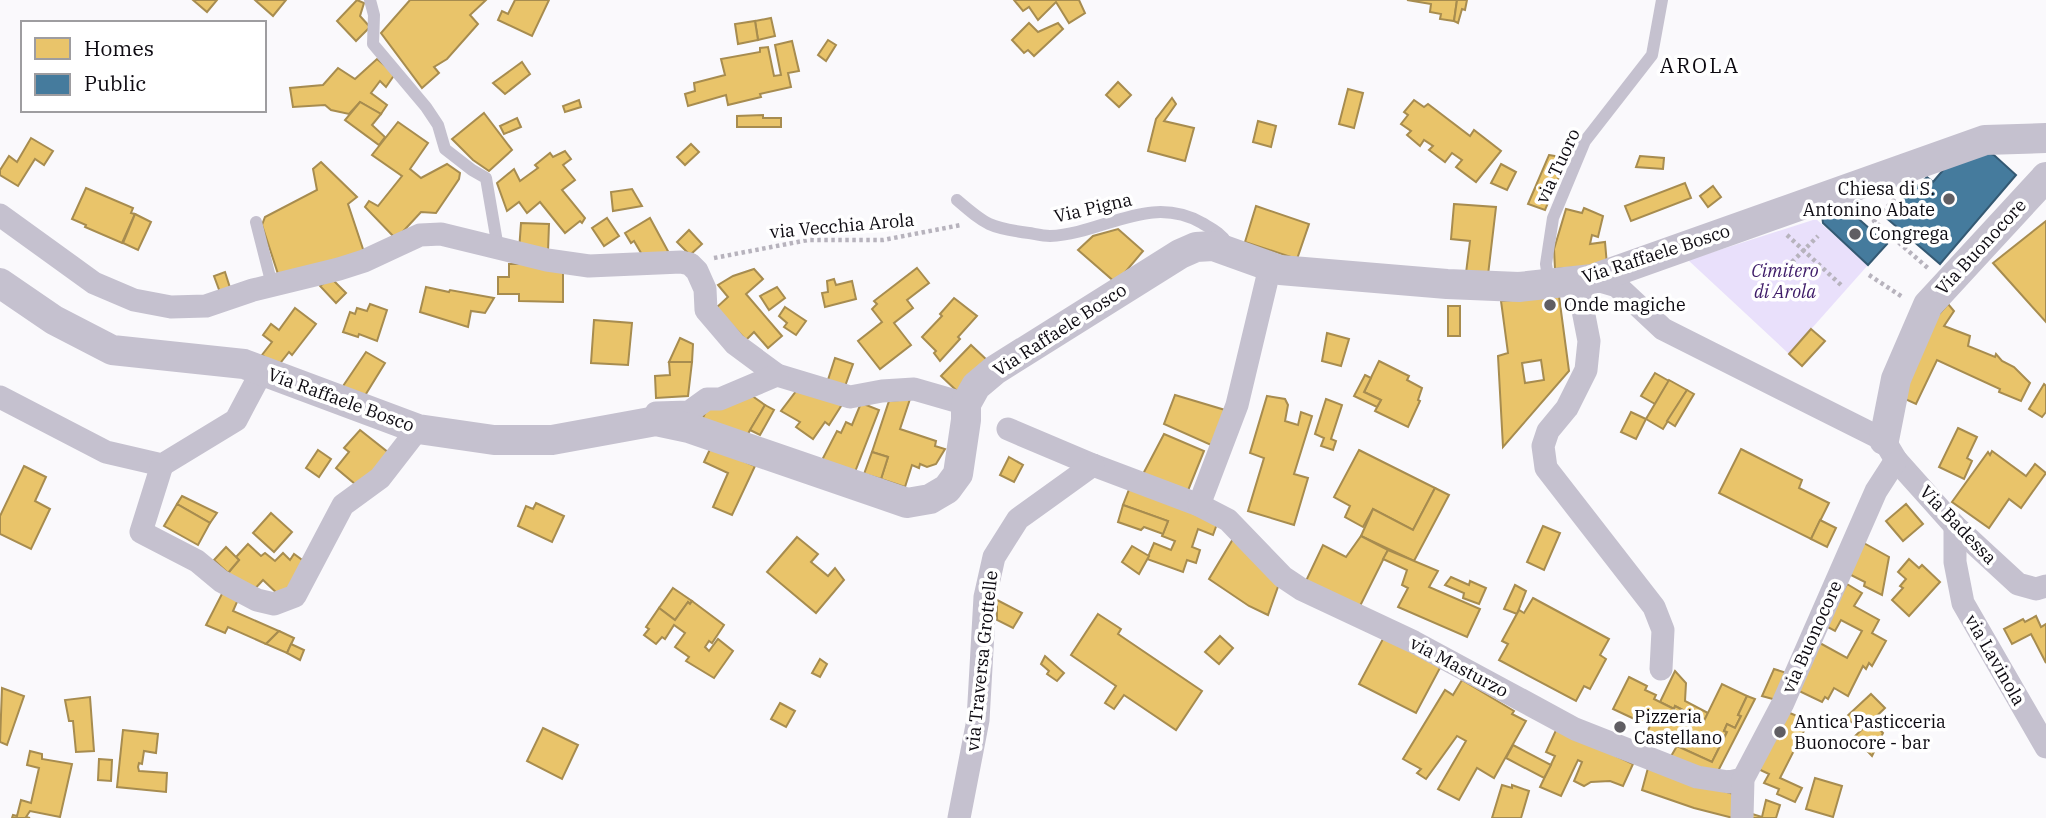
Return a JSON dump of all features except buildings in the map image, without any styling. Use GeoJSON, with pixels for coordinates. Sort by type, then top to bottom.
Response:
{"type":"FeatureCollection","features":[{"type":"Feature","properties":{"kind":"street","name":"Via Raffaele Bosco"},"geometry":{"type":"LineString","coordinates":[[0,283],[54,320],[112,350],[244,364],[418,429],[494,440],[552,440],[656,421],[689,428],[906,503],[930,499],[947,489],[958,474],[966,404],[976,386],[995,370],[1180,254],[1196,247],[1213,246],[1270,267],[1447,284],[1519,287],[1593,279],[1985,140],[2046,138]]}},
{"type":"Feature","properties":{"kind":"street"},"geometry":{"type":"LineString","coordinates":[[2004,139],[2036,162],[2045,178]]}},
{"type":"Feature","properties":{"kind":"street","name":"Via Buonocore"},"geometry":{"type":"LineString","coordinates":[[1890,450],[1896,379],[1928,305],[2045,178]]}},
{"type":"Feature","properties":{"kind":"street"},"geometry":{"type":"LineString","coordinates":[[0,215],[94,283],[134,300],[171,307],[206,306],[272,285],[339,269],[364,261],[420,235],[441,234],[547,260],[589,266],[681,262],[690,264],[697,271],[705,289],[706,310],[735,344],[776,375],[849,397],[914,389],[966,404]]}},
{"type":"Feature","properties":{"kind":"street"},"geometry":{"type":"LineString","coordinates":[[1008,429],[1199,505],[1237,405],[1270,267]]}},
{"type":"Feature","properties":{"kind":"street"},"geometry":{"type":"LineString","coordinates":[[1661,669],[1663,630],[1654,607],[1546,468],[1543,446],[1548,431],[1567,408],[1586,370],[1589,341],[1581,300],[1593,279],[1617,286],[1663,329],[1890,450]]}},
{"type":"Feature","properties":{"kind":"street"},"geometry":{"type":"LineString","coordinates":[[262,371],[236,420],[162,465],[141,532],[197,561],[221,581],[257,600],[274,604],[295,596],[343,505],[380,478],[418,429]]}},
{"type":"Feature","properties":{"kind":"street"},"geometry":{"type":"LineString","coordinates":[[552,440],[590,425],[649,413],[689,412],[706,399],[733,394],[776,375]]}},
{"type":"Feature","properties":{"kind":"street"},"geometry":{"type":"LineString","coordinates":[[0,397],[106,452],[162,465]]}},
{"type":"Feature","properties":{"kind":"street","name":"Via Badessa"},"geometry":{"type":"LineString","coordinates":[[1890,450],[1955,526],[2018,584],[2036,589],[2046,586]]}},
{"type":"Feature","properties":{"kind":"street","name":"via Buonocore"},"geometry":{"type":"LineString","coordinates":[[1742,818],[1744,779],[1783,704],[1876,491],[1890,450]]}},
{"type":"Feature","properties":{"kind":"street","name":"via Traversa Grottelle"},"geometry":{"type":"LineString","coordinates":[[959,818],[978,720],[985,597],[994,557],[1018,519],[1093,465]]}},
{"type":"Feature","properties":{"kind":"street","name":"via Masturzo"},"geometry":{"type":"LineString","coordinates":[[1199,505],[1227,520],[1283,577],[1300,589],[1414,642],[1575,729],[1697,777],[1729,782],[1744,779]]}},
{"type":"Feature","properties":{"kind":"street","name":"via Lavinola"},"geometry":{"type":"LineString","coordinates":[[1955,526],[1955,562],[1963,603],[2046,747]]}},
{"type":"Feature","properties":{"kind":"lane"},"geometry":{"type":"LineString","coordinates":[[370,0],[374,15],[373,44],[438,125],[445,149],[486,178],[498,248]]}},
{"type":"Feature","properties":{"kind":"lane","name":"via Tuoro"},"geometry":{"type":"LineString","coordinates":[[1549,284],[1546,264],[1553,218],[1585,141],[1652,55],[1662,0]]}},
{"type":"Feature","properties":{"kind":"lane","name":"Via Pigna"},"geometry":{"type":"LineString","coordinates":[[957,200],[997,229],[1050,236],[1094,227],[1130,215],[1164,211],[1198,221],[1222,235],[1233,252]]}},
{"type":"Feature","properties":{"kind":"lane"},"geometry":{"type":"LineString","coordinates":[[256,222],[272,285]]}},
{"type":"Feature","properties":{"kind":"path"},"geometry":{"type":"LineString","coordinates":[[1903,191],[1874,221],[1935,275]]}},
{"type":"Feature","properties":{"kind":"path"},"geometry":{"type":"LineString","coordinates":[[1770,216],[1841,285]]}},
{"type":"Feature","properties":{"kind":"path","name":"via Vecchia Arola"},"geometry":{"type":"LineString","coordinates":[[745,251],[808,240],[883,240],[983,221]]}},
{"type":"Feature","properties":{"kind":"path"},"geometry":{"type":"LineString","coordinates":[[1787,267],[1818,236]]}},
{"type":"Feature","properties":{"kind":"path"},"geometry":{"type":"LineString","coordinates":[[1869,275],[1907,300]]}},
{"type":"Feature","properties":{"kind":"green space","name":"Cimitero di Arola"},"geometry":{"type":"Polygon","coordinates":[[[1816,219],[1868,265],[1789,354],[1688,260],[1816,219]]]}},
{"type":"Feature","properties":{"kind":"place","name":"Chiesa di S. Antonino Abate"},"geometry":{"type":"Point","coordinates":[1949,199]}},
{"type":"Feature","properties":{"kind":"place","name":"Congrega"},"geometry":{"type":"Point","coordinates":[1855,234]}},
{"type":"Feature","properties":{"kind":"place","name":"Onde magiche"},"geometry":{"type":"Point","coordinates":[1550,305]}},
{"type":"Feature","properties":{"kind":"place","name":"Pizzeria Castellano"},"geometry":{"type":"Point","coordinates":[1620,727]}},
{"type":"Feature","properties":{"kind":"place","name":"Antica Pasticceria Buonocore - bar"},"geometry":{"type":"Point","coordinates":[1780,732]}},
{"type":"Feature","properties":{"kind":"district","name":"AROLA"},"geometry":{"type":"Point","coordinates":[1700,66]}}]}
